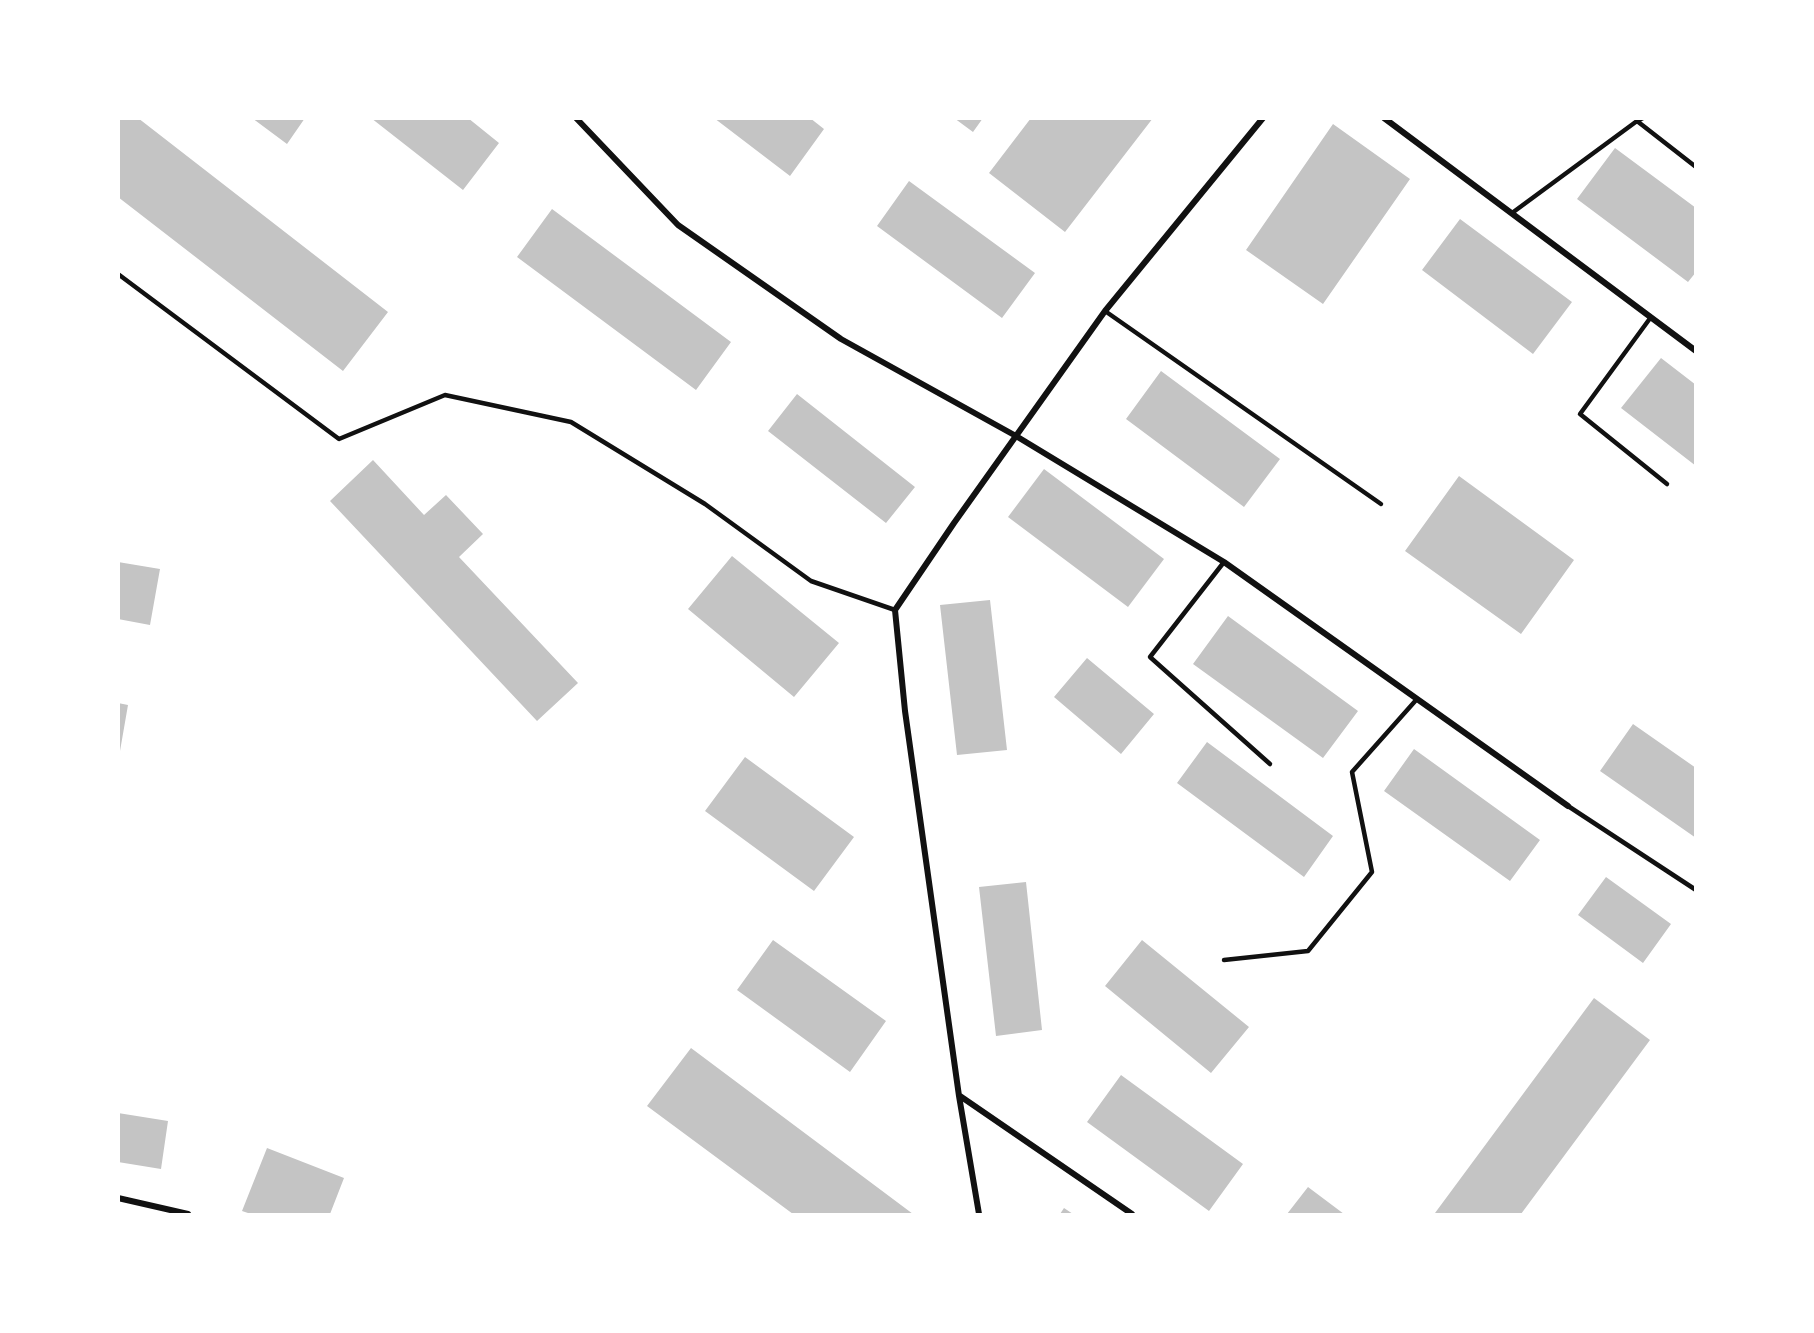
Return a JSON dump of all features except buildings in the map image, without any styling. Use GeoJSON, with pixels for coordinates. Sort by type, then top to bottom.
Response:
{"type":"FeatureCollection","features":[{"type":"Feature","properties":{"kind":"street"},"geometry":{"type":"LineString","coordinates":[[576,118],[678,225],[841,339],[1016,436],[1224,562],[1568,806]]}},
{"type":"Feature","properties":{"kind":"street"},"geometry":{"type":"LineString","coordinates":[[979,1215],[959,1096],[904,711],[895,610],[1105,312],[1263,118]]}},
{"type":"Feature","properties":{"kind":"street"},"geometry":{"type":"LineString","coordinates":[[1384,118],[1695,348]]}},
{"type":"Feature","properties":{"kind":"street"},"geometry":{"type":"LineString","coordinates":[[959,1096],[1132,1215]]}},
{"type":"Feature","properties":{"kind":"street"},"geometry":{"type":"LineString","coordinates":[[118,1198],[188,1215]]}},
{"type":"Feature","properties":{"kind":"lane"},"geometry":{"type":"LineString","coordinates":[[1512,213],[1640,120],[1695,167]]}},
{"type":"Feature","properties":{"kind":"lane"},"geometry":{"type":"LineString","coordinates":[[118,274],[339,440],[445,395],[571,422],[705,504],[811,582],[895,610]]}},
{"type":"Feature","properties":{"kind":"lane"},"geometry":{"type":"LineString","coordinates":[[1105,312],[1381,504]]}},
{"type":"Feature","properties":{"kind":"lane"},"geometry":{"type":"LineString","coordinates":[[1651,316],[1580,414],[1667,484]]}},
{"type":"Feature","properties":{"kind":"lane"},"geometry":{"type":"LineString","coordinates":[[1224,562],[1150,657],[1270,764]]}},
{"type":"Feature","properties":{"kind":"lane"},"geometry":{"type":"LineString","coordinates":[[1224,960],[1308,951],[1372,872],[1352,772],[1417,699]]}},
{"type":"Feature","properties":{"kind":"lane"},"geometry":{"type":"LineString","coordinates":[[1568,806],[1695,890]]}}]}
